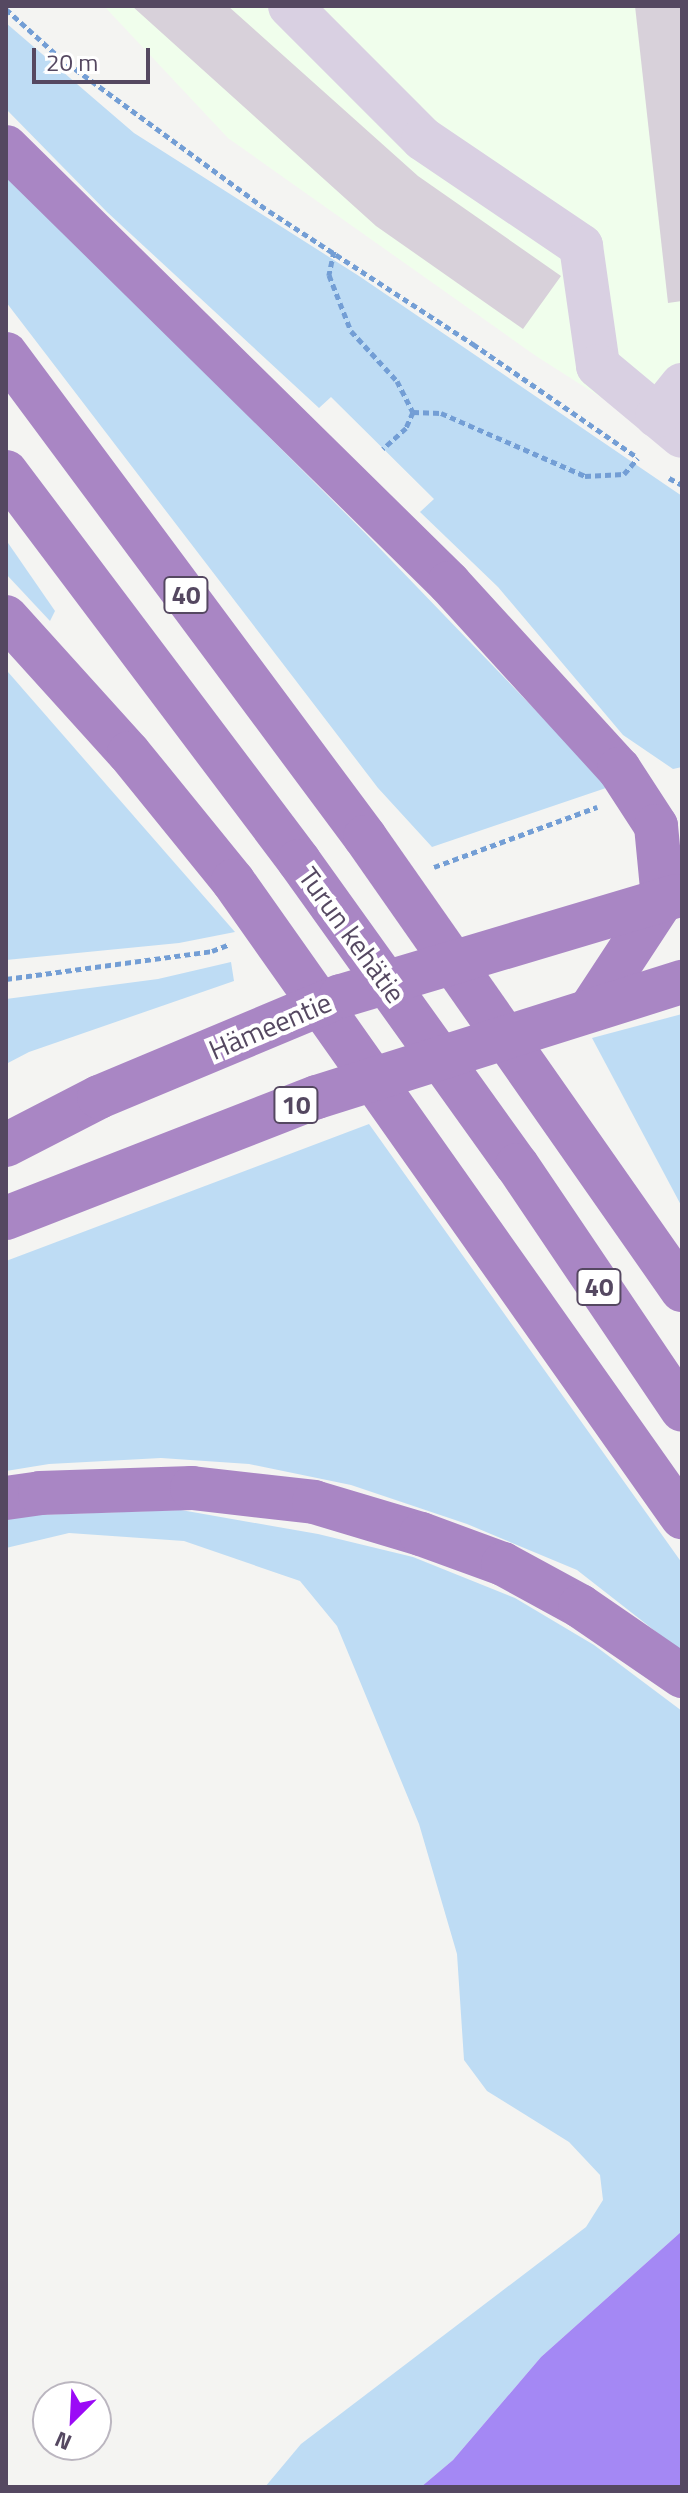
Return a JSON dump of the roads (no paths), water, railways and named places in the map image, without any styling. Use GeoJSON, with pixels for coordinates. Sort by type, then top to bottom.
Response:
{"type":"FeatureCollection","features":[{"type":"Feature","properties":{"kind":"highway"},"geometry":{"type":"LineString","coordinates":[[6,147],[449,583],[619,769],[656,826],[672,897],[592,1007]]}},
{"type":"Feature","properties":{"kind":"highway","name":"40"},"geometry":{"type":"LineString","coordinates":[[6,354],[365,837],[682,1290]]}},
{"type":"Feature","properties":{"kind":"highway","name":"Turun kehätie"},"geometry":{"type":"LineString","coordinates":[[6,472],[299,861],[517,1165],[682,1410]]}},
{"type":"Feature","properties":{"kind":"highway"},"geometry":{"type":"LineString","coordinates":[[6,617],[129,753],[233,881],[682,1517]]}},
{"type":"Feature","properties":{"kind":"highway","name":"Hämeentie"},"geometry":{"type":"LineString","coordinates":[[6,1145],[99,1097],[341,996],[672,897]]}},
{"type":"Feature","properties":{"kind":"highway","name":"10"},"geometry":{"type":"LineString","coordinates":[[6,1218],[317,1097],[592,1007],[682,982]]}},
{"type":"Feature","properties":{"kind":"highway"},"geometry":{"type":"LineString","coordinates":[[6,1498],[40,1493],[192,1488],[314,1502],[421,1534],[503,1564],[580,1606],[682,1676]]}},
{"type":"Feature","properties":{"kind":"lane"},"geometry":{"type":"LineString","coordinates":[[290,6],[423,139],[581,246],[598,366],[670,427]]}}]}
